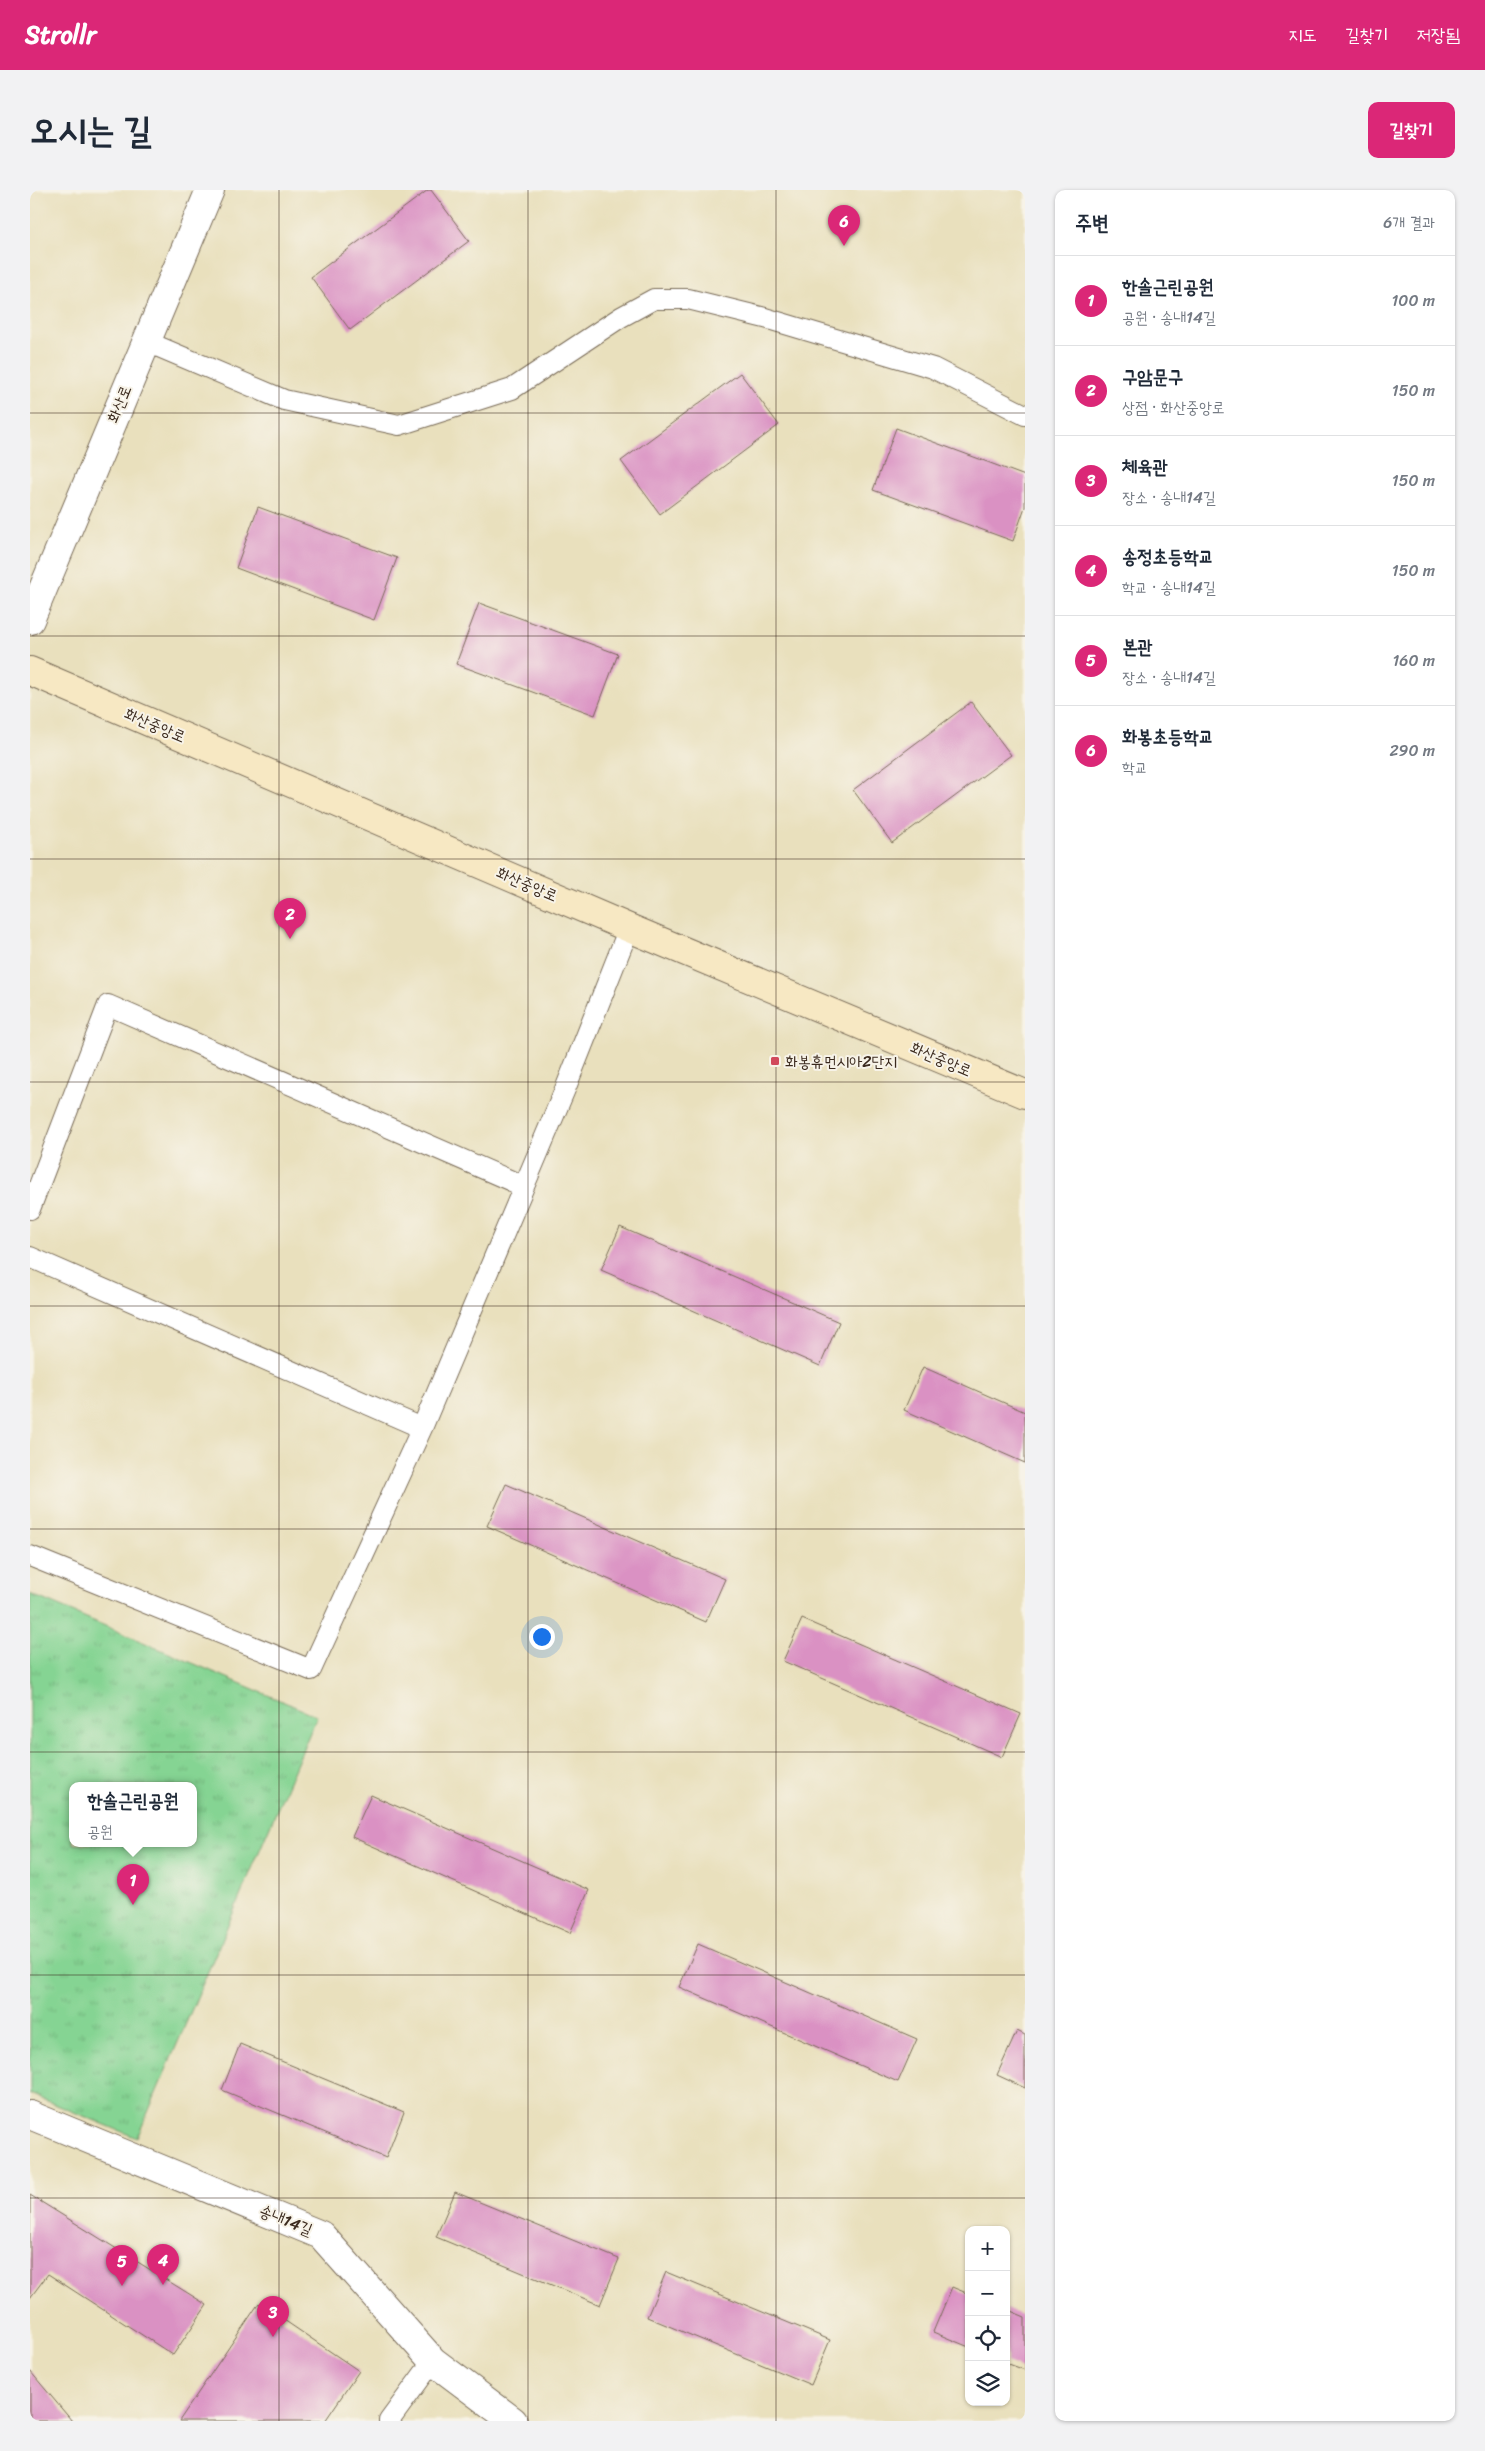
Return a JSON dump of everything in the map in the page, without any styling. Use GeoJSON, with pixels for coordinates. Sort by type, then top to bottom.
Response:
{"type":"FeatureCollection","features":[{"type":"Feature","properties":{"kind":"main road","name":"화산중앙로"},"geometry":{"type":"LineString","coordinates":[[30,671],[629,928],[1025,1094]]}},
{"type":"Feature","properties":{"kind":"street","name":"화산로"},"geometry":{"type":"LineString","coordinates":[[30,620],[145,341],[210,190]]}},
{"type":"Feature","properties":{"kind":"street","name":"송내14길"},"geometry":{"type":"LineString","coordinates":[[30,2115],[321,2235],[433,2361],[513,2421]]}},
{"type":"Feature","properties":{"kind":"lane"},"geometry":{"type":"LineString","coordinates":[[145,341],[284,400],[399,425],[512,389],[621,317],[654,299],[688,298],[766,318],[933,368],[1025,415]]}},
{"type":"Feature","properties":{"kind":"lane"},"geometry":{"type":"LineString","coordinates":[[30,1556],[311,1670],[422,1428],[629,928]]}},
{"type":"Feature","properties":{"kind":"lane"},"geometry":{"type":"LineString","coordinates":[[30,1209],[108,1005],[523,1186]]}},
{"type":"Feature","properties":{"kind":"lane"},"geometry":{"type":"LineString","coordinates":[[30,1257],[422,1428]]}},
{"type":"Feature","properties":{"kind":"lane"},"geometry":{"type":"LineString","coordinates":[[389,2421],[433,2361]]}},
{"type":"Feature","properties":{"kind":"green space"},"geometry":{"type":"Polygon","coordinates":[[[30,1594],[317,1716],[137,2138],[30,2094],[30,1594]]]}},
{"type":"Feature","properties":{"kind":"building"},"geometry":{"type":"Polygon","coordinates":[[[428,190],[431,190],[469,241],[350,330],[311,277],[428,190]]]}},
{"type":"Feature","properties":{"kind":"building"},"geometry":{"type":"Polygon","coordinates":[[[740,373],[779,425],[660,514],[621,461],[740,373]]]}},
{"type":"Feature","properties":{"kind":"building"},"geometry":{"type":"Polygon","coordinates":[[[896,428],[1025,476],[1025,507],[1013,541],[873,490],[896,428]]]}},
{"type":"Feature","properties":{"kind":"building"},"geometry":{"type":"Polygon","coordinates":[[[258,507],[397,558],[374,620],[236,568],[258,507]]]}},
{"type":"Feature","properties":{"kind":"building"},"geometry":{"type":"Polygon","coordinates":[[[479,603],[618,654],[595,715],[456,664],[479,603]]]}},
{"type":"Feature","properties":{"kind":"building"},"geometry":{"type":"Polygon","coordinates":[[[971,702],[1011,755],[892,843],[853,790],[971,702]]]}},
{"type":"Feature","properties":{"kind":"building"},"geometry":{"type":"Polygon","coordinates":[[[620,1227],[839,1322],[820,1366],[601,1270],[620,1227]]]}},
{"type":"Feature","properties":{"kind":"building"},"geometry":{"type":"Polygon","coordinates":[[[923,1367],[1025,1412],[1025,1463],[904,1410],[923,1367]]]}},
{"type":"Feature","properties":{"kind":"building"},"geometry":{"type":"Polygon","coordinates":[[[506,1484],[725,1579],[706,1622],[487,1526],[506,1484]]]}},
{"type":"Feature","properties":{"kind":"building"},"geometry":{"type":"Polygon","coordinates":[[[802,1619],[1021,1714],[1002,1757],[783,1661],[802,1619]]]}},
{"type":"Feature","properties":{"kind":"building"},"geometry":{"type":"Polygon","coordinates":[[[371,1795],[589,1890],[570,1933],[352,1837],[371,1795]]]}},
{"type":"Feature","properties":{"kind":"building"},"geometry":{"type":"Polygon","coordinates":[[[698,1944],[917,2039],[898,2082],[679,1987],[698,1944]]]}},
{"type":"Feature","properties":{"kind":"building"},"geometry":{"type":"Polygon","coordinates":[[[1017,2031],[1025,2035],[1025,2088],[997,2075],[1017,2031]]]}},
{"type":"Feature","properties":{"kind":"building"},"geometry":{"type":"Polygon","coordinates":[[[240,2044],[404,2112],[386,2158],[222,2090],[240,2044]]]}},
{"type":"Feature","properties":{"kind":"building"},"geometry":{"type":"Polygon","coordinates":[[[455,2192],[619,2259],[600,2305],[436,2237],[455,2192]]]}},
{"type":"Feature","properties":{"kind":"building"},"geometry":{"type":"Polygon","coordinates":[[[30,2195],[207,2305],[173,2355],[48,2274],[30,2298],[30,2195]]]}},
{"type":"Feature","properties":{"kind":"building"},"geometry":{"type":"Polygon","coordinates":[[[666,2272],[830,2340],[811,2385],[647,2317],[666,2272]]]}},
{"type":"Feature","properties":{"kind":"building"},"geometry":{"type":"Polygon","coordinates":[[[952,2287],[965,2292],[965,2345],[933,2332],[952,2287]]]}},
{"type":"Feature","properties":{"kind":"building"},"geometry":{"type":"Polygon","coordinates":[[[259,2303],[359,2371],[325,2421],[179,2421],[259,2303]]]}},
{"type":"Feature","properties":{"kind":"building"},"geometry":{"type":"Polygon","coordinates":[[[1010,2311],[1025,2317],[1025,2370],[1010,2364],[1010,2311]]]}},
{"type":"Feature","properties":{"kind":"building"},"geometry":{"type":"Polygon","coordinates":[[[30,2371],[72,2421],[30,2421],[30,2371]]]}},
{"type":"Feature","properties":{"kind":"place","name":"화봉초등학교"},"geometry":{"type":"Point","coordinates":[844,246]}},
{"type":"Feature","properties":{"kind":"place","name":"구암문구"},"geometry":{"type":"Point","coordinates":[290,939]}},
{"type":"Feature","properties":{"kind":"place","name":"화봉휴먼시아2단지"},"geometry":{"type":"Point","coordinates":[775,1061]}},
{"type":"Feature","properties":{"kind":"place","name":"한솔근린공원"},"geometry":{"type":"Point","coordinates":[133,1905]}},
{"type":"Feature","properties":{"kind":"place","name":"송정초등학교"},"geometry":{"type":"Point","coordinates":[163,2285]}},
{"type":"Feature","properties":{"kind":"place","name":"본관"},"geometry":{"type":"Point","coordinates":[122,2286]}},
{"type":"Feature","properties":{"kind":"place","name":"체육관"},"geometry":{"type":"Point","coordinates":[273,2337]}}]}
